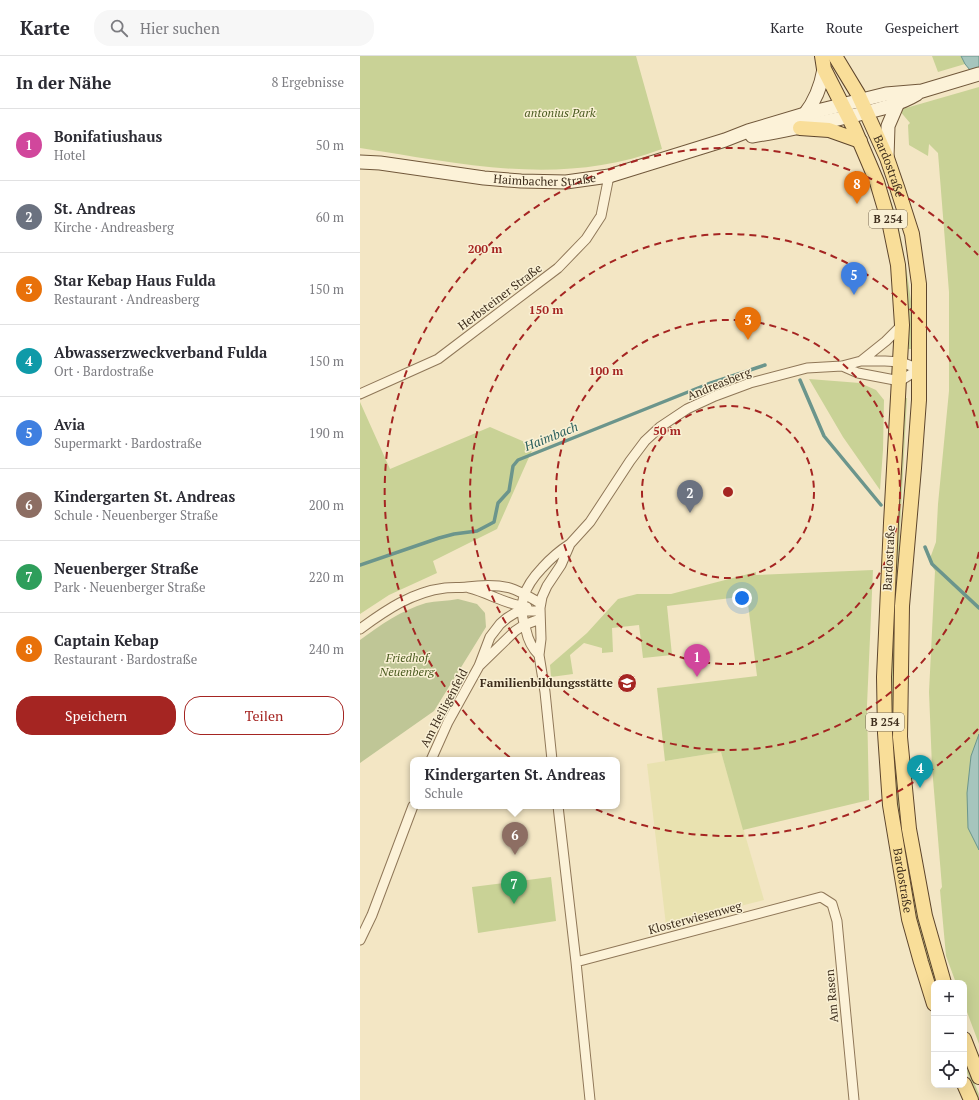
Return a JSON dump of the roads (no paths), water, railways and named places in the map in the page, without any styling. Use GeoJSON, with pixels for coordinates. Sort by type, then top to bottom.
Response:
{"type":"FeatureCollection","features":[{"type":"Feature","properties":{"kind":"main road","name":"Bardostraße"},"geometry":{"type":"LineString","coordinates":[[834,56],[864,106],[887,158],[906,215],[915,253],[919,284],[919,400],[902,606],[900,737],[909,829],[925,916],[943,980]]}},
{"type":"Feature","properties":{"kind":"main road"},"geometry":{"type":"LineString","coordinates":[[805,114],[817,96],[822,81],[823,62]]}},
{"type":"Feature","properties":{"kind":"main road","name":"B 254"},"geometry":{"type":"LineString","coordinates":[[823,62],[845,111]]}},
{"type":"Feature","properties":{"kind":"main road"},"geometry":{"type":"LineString","coordinates":[[845,111],[864,106],[897,104],[927,90],[979,74]]}},
{"type":"Feature","properties":{"kind":"main road"},"geometry":{"type":"LineString","coordinates":[[864,106],[886,94],[927,90]]}},
{"type":"Feature","properties":{"kind":"main road"},"geometry":{"type":"LineString","coordinates":[[887,158],[888,126],[897,104]]}},
{"type":"Feature","properties":{"kind":"main road","name":"Bardostraße"},"geometry":{"type":"LineString","coordinates":[[845,111],[860,141],[877,182],[890,226],[898,264],[902,325],[901,362],[892,500],[884,677],[885,733],[890,805],[909,919],[931,994]]}},
{"type":"Feature","properties":{"kind":"main road","name":"Haimbacher Straße"},"geometry":{"type":"LineString","coordinates":[[360,162],[380,163],[484,178],[566,182],[609,176],[726,140],[748,130],[805,114],[845,111]]}},
{"type":"Feature","properties":{"kind":"main road","name":"Haimbacher Straße"},"geometry":{"type":"LineString","coordinates":[[726,140],[800,128],[845,111]]}},
{"type":"Feature","properties":{"kind":"main road"},"geometry":{"type":"LineString","coordinates":[[800,128],[829,130],[860,141]]}},
{"type":"Feature","properties":{"kind":"main road"},"geometry":{"type":"LineString","coordinates":[[967,1047],[979,1077]]}},
{"type":"Feature","properties":{"kind":"main road"},"geometry":{"type":"LineString","coordinates":[[966,1088],[971,1100]]}},
{"type":"Feature","properties":{"kind":"street","name":"Herbsteiner Straße"},"geometry":{"type":"LineString","coordinates":[[360,394],[438,359],[558,268],[586,238],[601,216],[609,176]]}},
{"type":"Feature","properties":{"kind":"street","name":"Andreasberg"},"geometry":{"type":"LineString","coordinates":[[861,361],[886,341],[902,325]]}},
{"type":"Feature","properties":{"kind":"street","name":"Andreasberg"},"geometry":{"type":"LineString","coordinates":[[540,610],[545,590],[561,565],[570,544],[590,522],[630,461],[645,441],[660,427],[687,409],[715,396],[762,380],[807,368],[842,366],[861,361],[901,362],[919,370]]}},
{"type":"Feature","properties":{"kind":"street","name":"Andreasberg"},"geometry":{"type":"LineString","coordinates":[[842,366],[858,374],[900,381]]}},
{"type":"Feature","properties":{"kind":"street"},"geometry":{"type":"LineString","coordinates":[[900,381],[919,370]]}},
{"type":"Feature","properties":{"kind":"street","name":"Andreasberg"},"geometry":{"type":"LineString","coordinates":[[538,655],[529,640],[524,625],[524,595],[531,580],[559,550],[570,544]]}},
{"type":"Feature","properties":{"kind":"street"},"geometry":{"type":"LineString","coordinates":[[360,629],[397,603],[419,594],[445,588],[480,585],[495,586],[511,589],[524,595],[540,610],[541,639],[538,655],[552,757]]}},
{"type":"Feature","properties":{"kind":"street"},"geometry":{"type":"LineString","coordinates":[[466,587],[486,593],[523,609]]}},
{"type":"Feature","properties":{"kind":"street","name":"Am Heiligenfeld"},"geometry":{"type":"LineString","coordinates":[[432,757],[448,722],[480,666],[490,637],[507,618],[515,613],[523,609],[540,610]]}},
{"type":"Feature","properties":{"kind":"street","name":"Am Heiligenfeld"},"geometry":{"type":"LineString","coordinates":[[480,666],[492,656],[504,641],[540,610]]}},
{"type":"Feature","properties":{"kind":"street"},"geometry":{"type":"LineString","coordinates":[[360,940],[372,915],[412,809]]}},
{"type":"Feature","properties":{"kind":"street"},"geometry":{"type":"LineString","coordinates":[[558,809],[590,1100]]}},
{"type":"Feature","properties":{"kind":"street","name":"Klosterwiesenweg"},"geometry":{"type":"LineString","coordinates":[[576,962],[821,897]]}},
{"type":"Feature","properties":{"kind":"street","name":"Am Rasen"},"geometry":{"type":"LineString","coordinates":[[821,897],[832,904],[837,921],[854,1100]]}},
{"type":"Feature","properties":{"kind":"water"},"geometry":{"type":"Polygon","coordinates":[[[961,56],[979,56],[979,81],[965,64],[961,56]]]}},
{"type":"Feature","properties":{"kind":"water"},"geometry":{"type":"Polygon","coordinates":[[[979,734],[979,850],[968,828],[967,793],[971,756],[979,734]]]}},
{"type":"Feature","properties":{"kind":"waterway","name":"Haimbach"},"geometry":{"type":"LineString","coordinates":[[360,565],[439,538],[454,534],[477,531],[494,522],[498,503],[509,491],[513,466],[518,460],[708,384],[765,365]]}},
{"type":"Feature","properties":{"kind":"waterway","name":"Haimbach"},"geometry":{"type":"LineString","coordinates":[[800,380],[824,436],[881,505]]}},
{"type":"Feature","properties":{"kind":"waterway","name":"Haimbach"},"geometry":{"type":"LineString","coordinates":[[925,547],[932,564],[979,608]]}},
{"type":"Feature","properties":{"kind":"place","name":"Captain Kebap"},"geometry":{"type":"Point","coordinates":[857,204]}},
{"type":"Feature","properties":{"kind":"place","name":"Avia"},"geometry":{"type":"Point","coordinates":[854,295]}},
{"type":"Feature","properties":{"kind":"place","name":"Star Kebap Haus Fulda"},"geometry":{"type":"Point","coordinates":[748,340]}},
{"type":"Feature","properties":{"kind":"place","name":"St. Andreas"},"geometry":{"type":"Point","coordinates":[690,513]}},
{"type":"Feature","properties":{"kind":"place","name":"Bonifatiushaus"},"geometry":{"type":"Point","coordinates":[697,677]}},
{"type":"Feature","properties":{"kind":"place","name":"Familienbildungsstätte"},"geometry":{"type":"Point","coordinates":[627,683]}},
{"type":"Feature","properties":{"kind":"place","name":"Abwasserzweckverband Fulda"},"geometry":{"type":"Point","coordinates":[920,788]}},
{"type":"Feature","properties":{"kind":"place","name":"Kindergarten St. Andreas"},"geometry":{"type":"Point","coordinates":[515,855]}},
{"type":"Feature","properties":{"kind":"place","name":"Neuenberger Straße"},"geometry":{"type":"Point","coordinates":[514,904]}},
{"type":"Feature","properties":{"kind":"park label","name":"antonius Park"},"geometry":{"type":"Point","coordinates":[560,113]}},
{"type":"Feature","properties":{"kind":"park label","name":"Friedhof Neuenberg"},"geometry":{"type":"Point","coordinates":[407,665]}}]}
